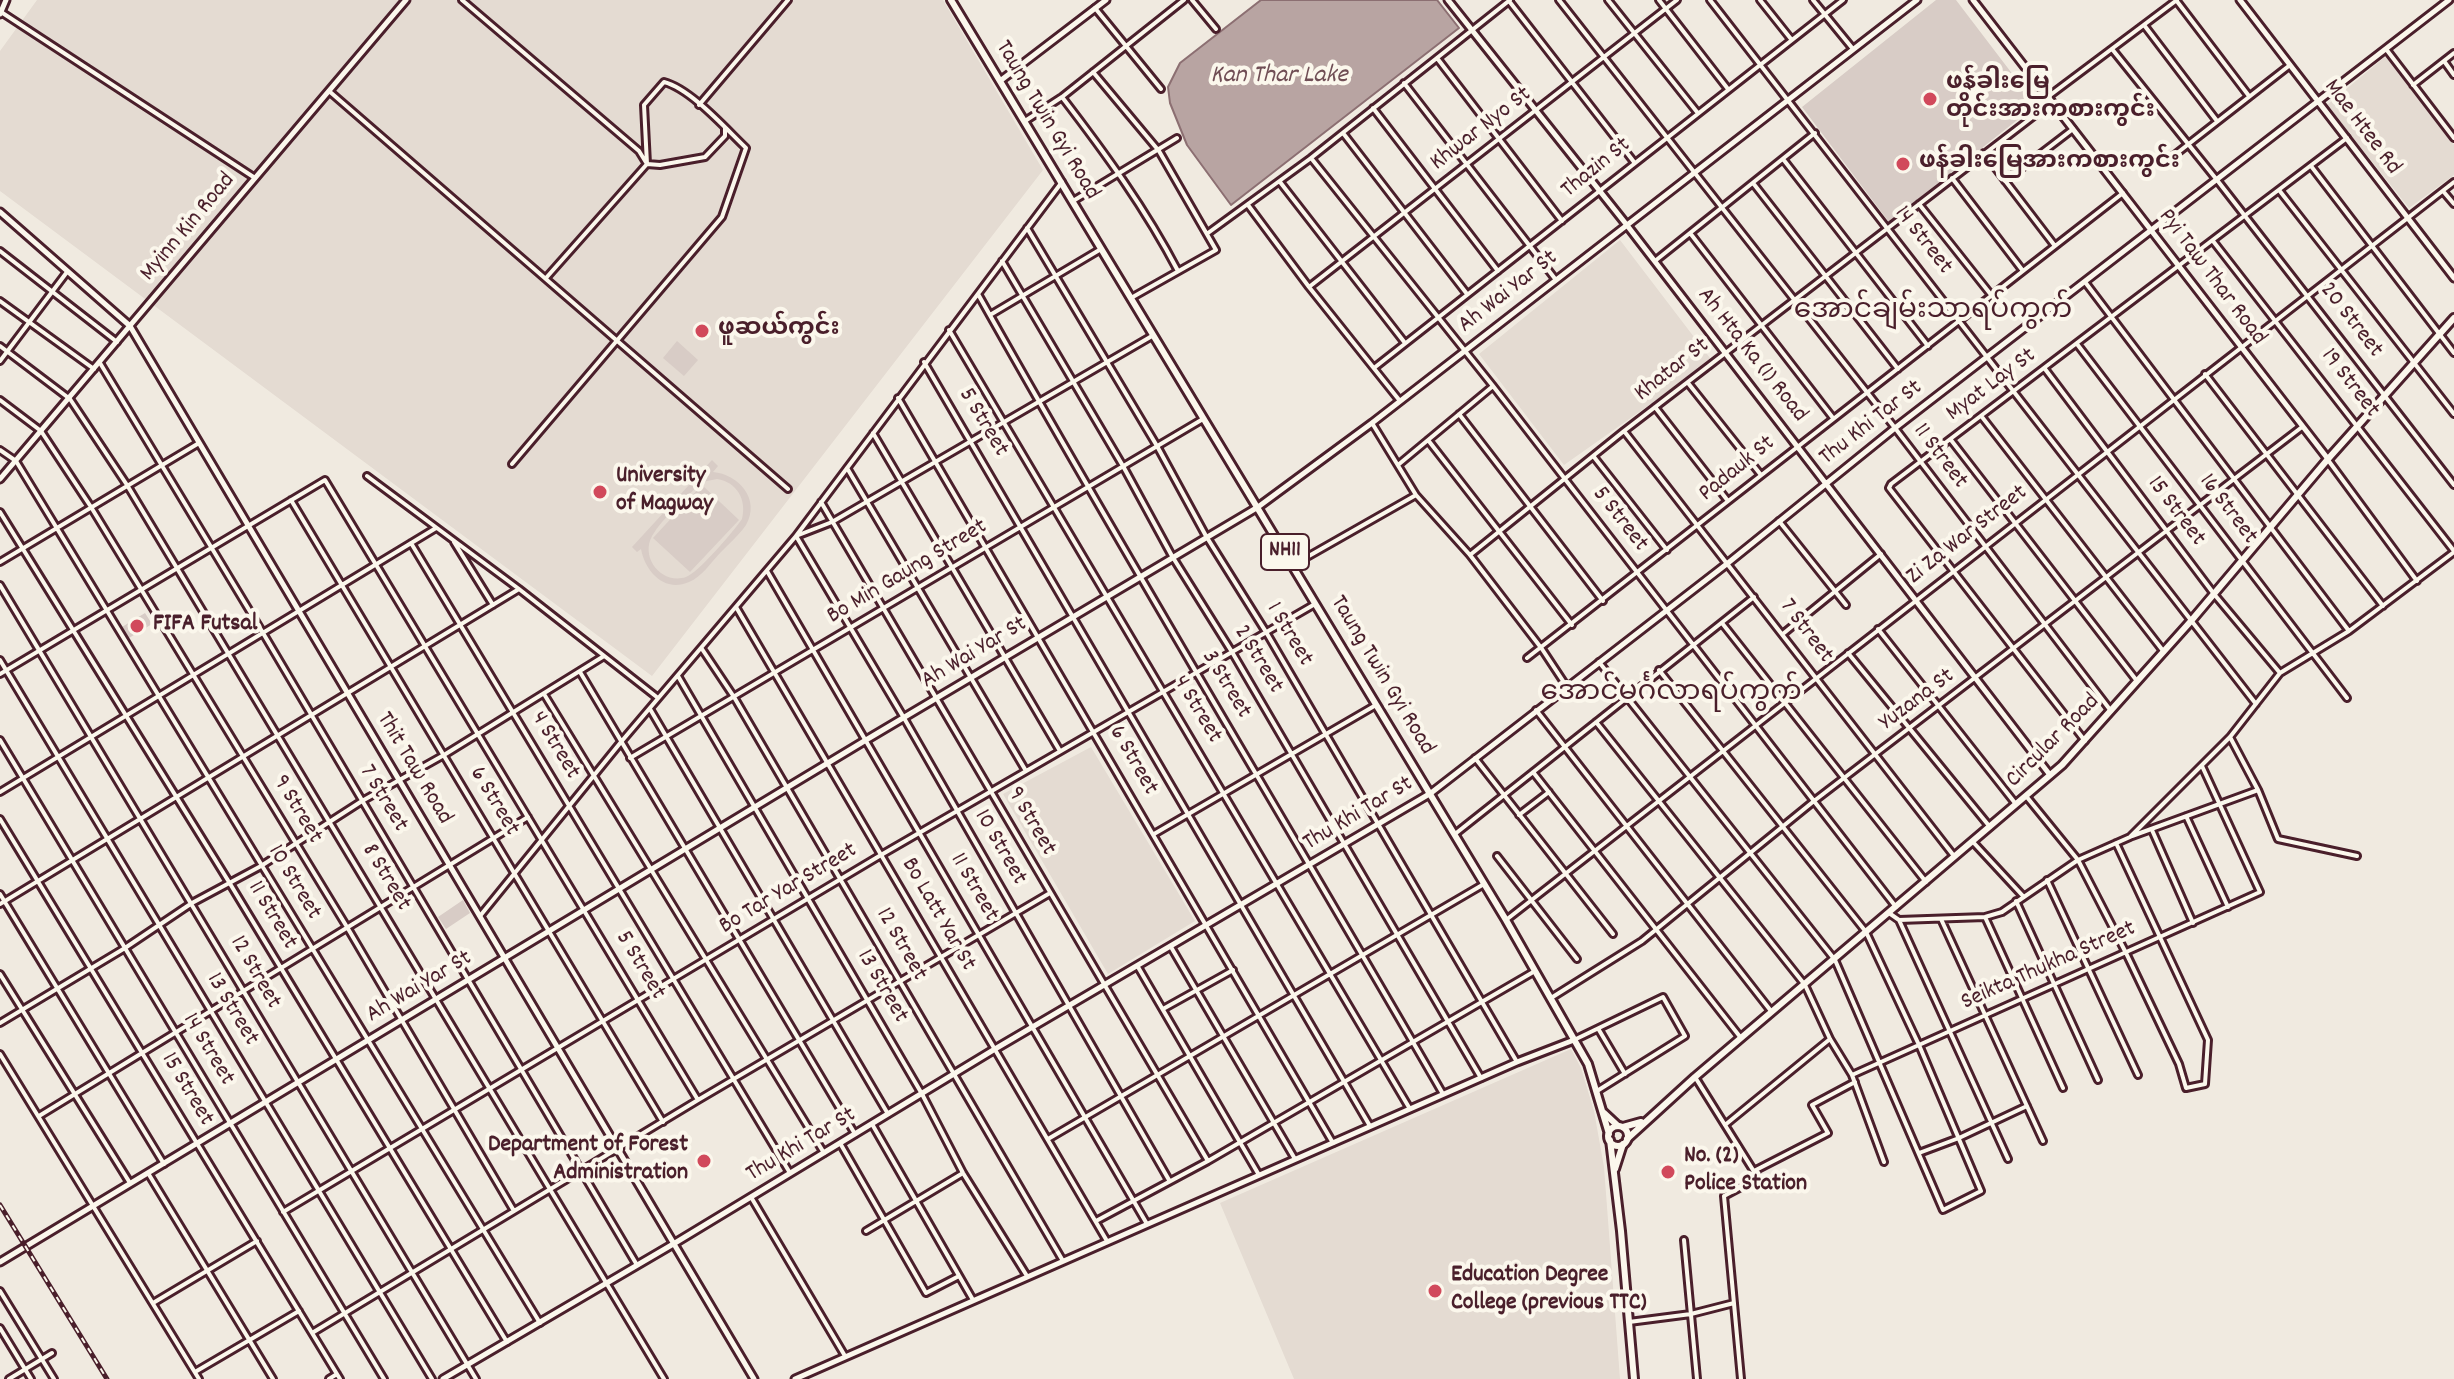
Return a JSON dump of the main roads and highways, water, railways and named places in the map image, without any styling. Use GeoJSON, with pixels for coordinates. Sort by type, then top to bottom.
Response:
{"type":"FeatureCollection","features":[{"type":"Feature","properties":{"kind":"main road","name":"Taung Twin Gyi Road"},"geometry":{"type":"LineString","coordinates":[[951,0],[1536,971],[1588,1064],[1609,1137]]}},
{"type":"Feature","properties":{"kind":"main road","name":"Circular Road"},"geometry":{"type":"LineString","coordinates":[[1615,1169],[1625,1142],[1645,1121],[1973,842],[2085,741],[2454,318]]}},
{"type":"Feature","properties":{"kind":"main road"},"geometry":{"type":"LineString","coordinates":[[1604,1113],[1621,1126],[1627,1130],[1625,1142],[1613,1144],[1609,1137],[1610,1130],[1621,1126],[1645,1121]]}},
{"type":"Feature","properties":{"kind":"main road","name":"NH11"},"geometry":{"type":"LineString","coordinates":[[1609,1137],[1615,1169],[1634,1379]]}},
{"type":"Feature","properties":{"kind":"water","name":"Kan Thar Lake"},"geometry":{"type":"Polygon","coordinates":[[[1261,0],[1437,0],[1459,28],[1231,205],[1187,145],[1170,103],[1168,87],[1180,63],[1261,0]]]}},
{"type":"Feature","properties":{"kind":"railway"},"geometry":{"type":"LineString","coordinates":[[0,1205],[107,1379]]}},
{"type":"Feature","properties":{"kind":"place","name":"ဖန်ခါးမြေ တိုင်းအားကစားကွင်း"},"geometry":{"type":"Point","coordinates":[1930,99]}},
{"type":"Feature","properties":{"kind":"place","name":"ဖန်ခါးမြေအားကစားကွင်း"},"geometry":{"type":"Point","coordinates":[1903,164]}},
{"type":"Feature","properties":{"kind":"place","name":"ဖူဆယ်ကွင်း"},"geometry":{"type":"Point","coordinates":[702,331]}},
{"type":"Feature","properties":{"kind":"place","name":"University of Magway"},"geometry":{"type":"Point","coordinates":[600,492]}},
{"type":"Feature","properties":{"kind":"place","name":"FIFA Futsal"},"geometry":{"type":"Point","coordinates":[137,626]}},
{"type":"Feature","properties":{"kind":"place","name":"Department of Forest Administration"},"geometry":{"type":"Point","coordinates":[704,1161]}},
{"type":"Feature","properties":{"kind":"place","name":"No. (2) Police Station"},"geometry":{"type":"Point","coordinates":[1668,1172]}},
{"type":"Feature","properties":{"kind":"place","name":"Education Degree College (previous TTC)"},"geometry":{"type":"Point","coordinates":[1435,1291]}},
{"type":"Feature","properties":{"kind":"district","name":"အောင်ချမ်းသာရပ်ကွက်"},"geometry":{"type":"Point","coordinates":[1933,313]}},
{"type":"Feature","properties":{"kind":"district","name":"အောင်မင်္ဂလာရပ်ကွက်"},"geometry":{"type":"Point","coordinates":[1671,695]}}]}
